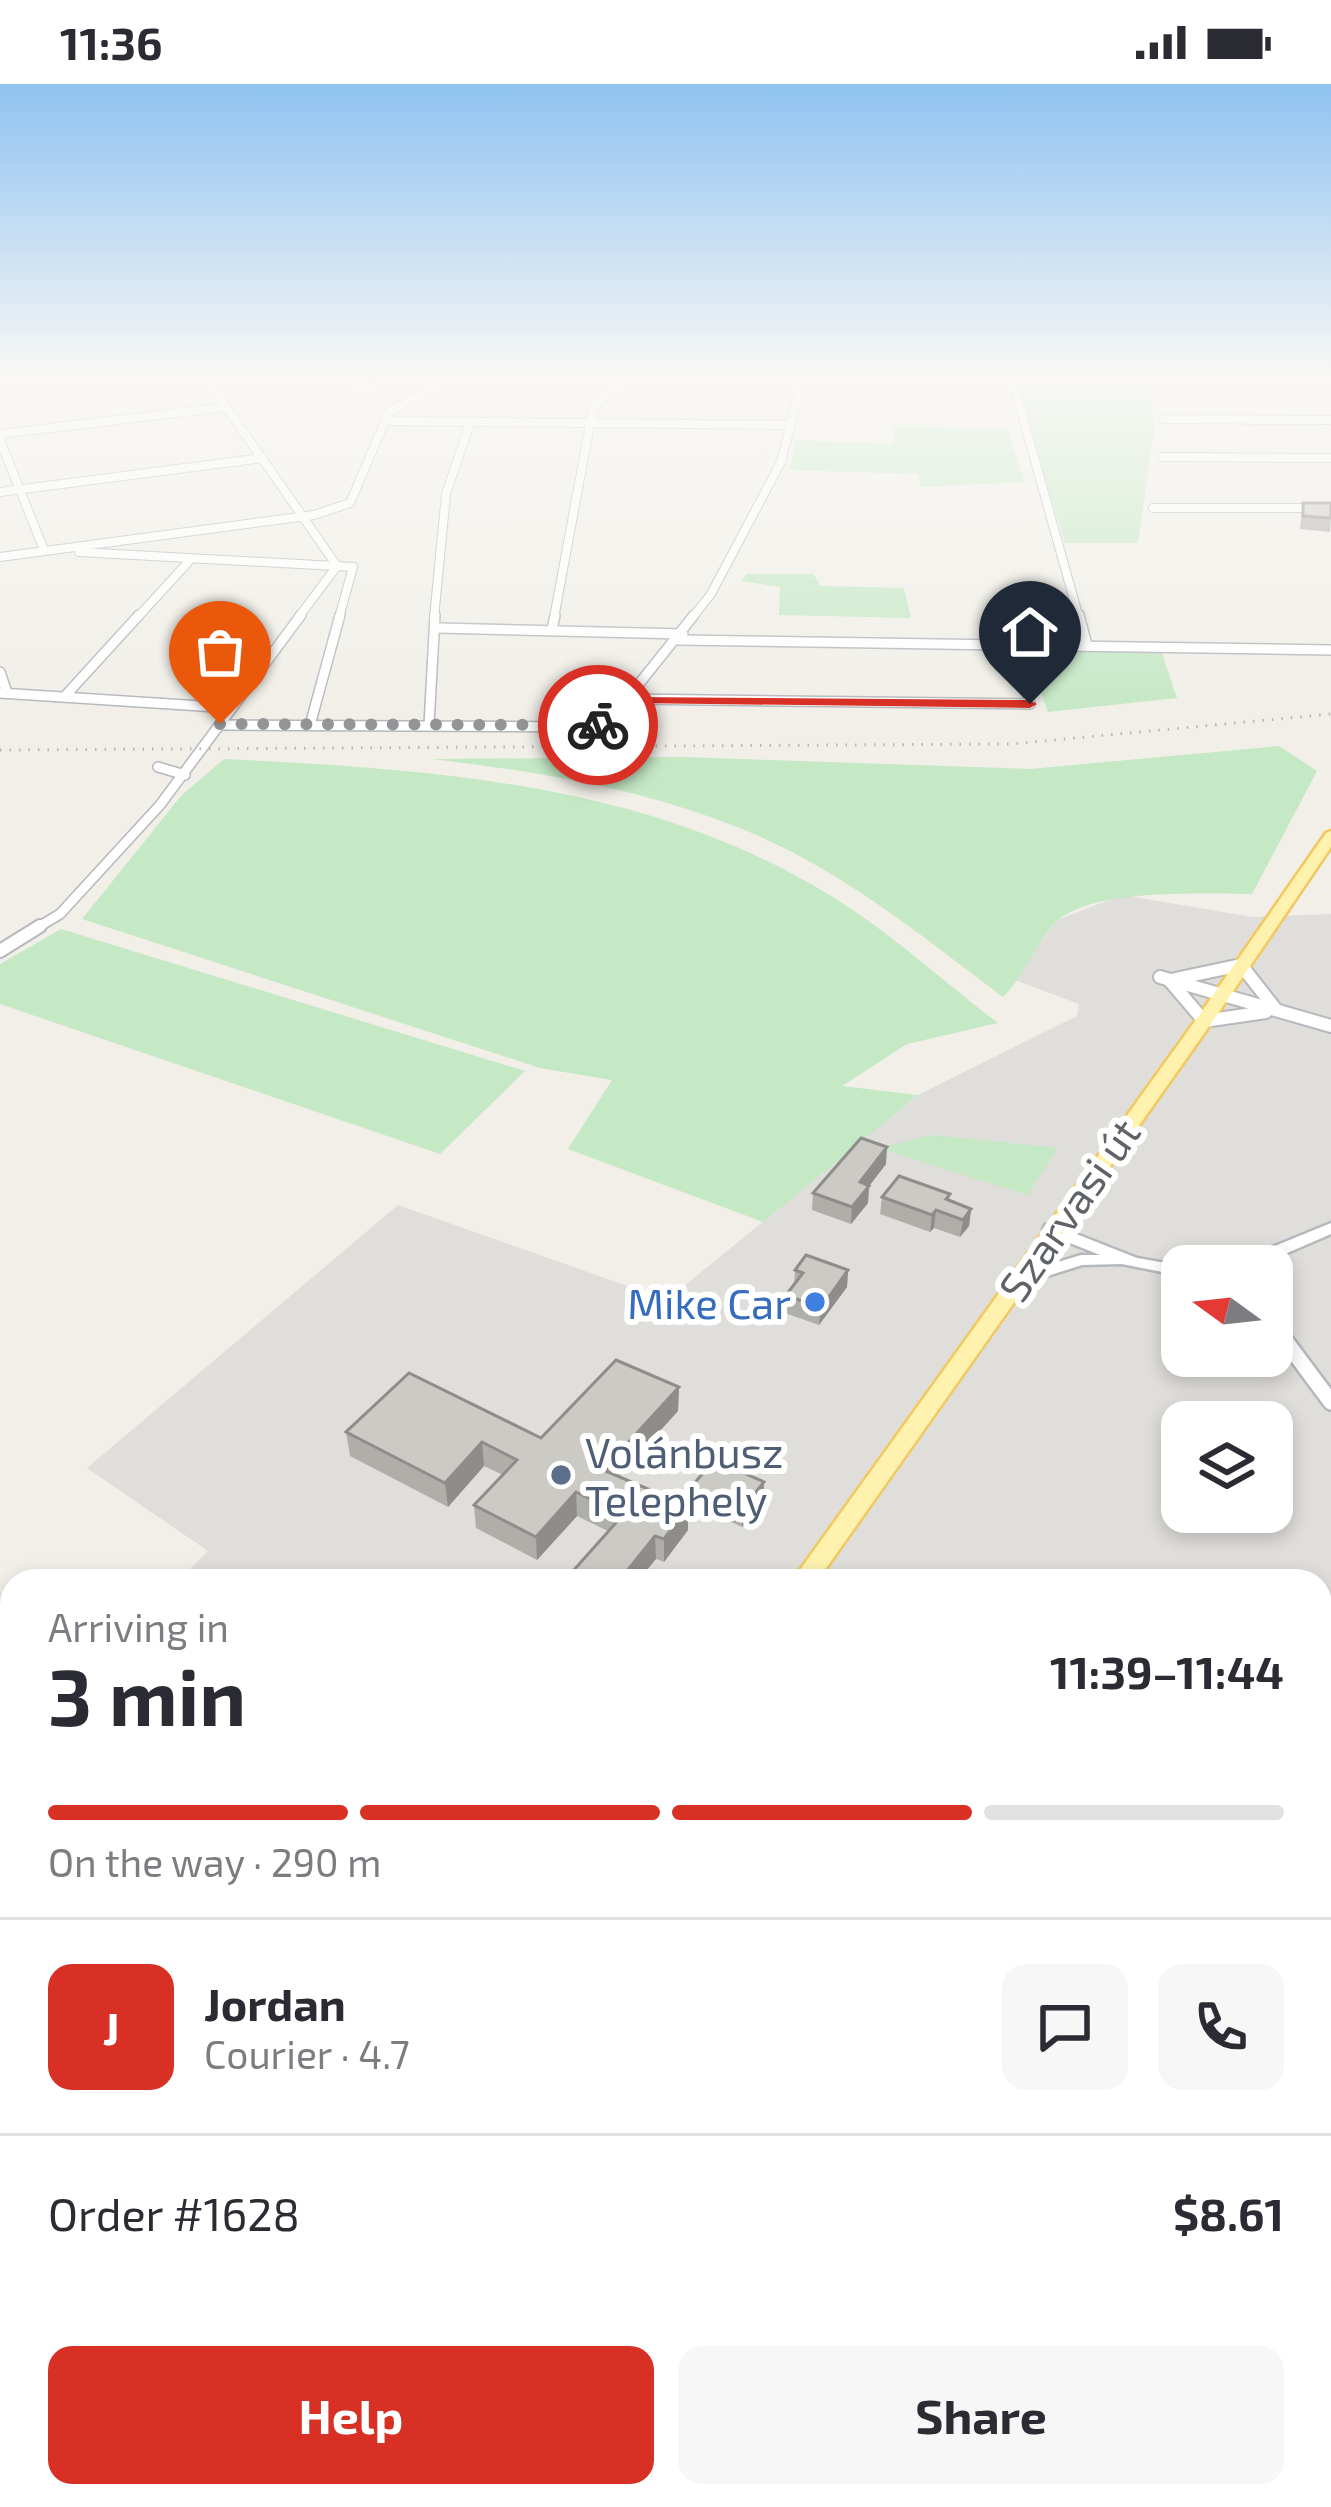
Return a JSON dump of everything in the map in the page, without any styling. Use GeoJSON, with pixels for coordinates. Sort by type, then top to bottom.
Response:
{"type":"FeatureCollection","features":[{"type":"Feature","properties":{"kind":"main road","name":"Szarvasi út"},"geometry":{"type":"LineString","coordinates":[[813,1569],[1331,836]]}},
{"type":"Feature","properties":{"kind":"street"},"geometry":{"type":"LineString","coordinates":[[0,492],[27,488]]}},
{"type":"Feature","properties":{"kind":"street"},"geometry":{"type":"LineString","coordinates":[[283,488],[337,566]]}},
{"type":"Feature","properties":{"kind":"street"},"geometry":{"type":"LineString","coordinates":[[0,557],[301,514],[350,503],[356,488]]}},
{"type":"Feature","properties":{"kind":"street"},"geometry":{"type":"LineString","coordinates":[[429,725],[448,488]]}},
{"type":"Feature","properties":{"kind":"street"},"geometry":{"type":"LineString","coordinates":[[552,630],[580,488]]}},
{"type":"Feature","properties":{"kind":"street"},"geometry":{"type":"LineString","coordinates":[[220,724],[603,724],[681,637],[751,526],[769,488]]}},
{"type":"Feature","properties":{"kind":"street"},"geometry":{"type":"LineString","coordinates":[[1043,488],[1087,645]]}},
{"type":"Feature","properties":{"kind":"street"},"geometry":{"type":"LineString","coordinates":[[20,489],[44,550]]}},
{"type":"Feature","properties":{"kind":"street"},"geometry":{"type":"LineString","coordinates":[[1154,508],[1331,508]]}},
{"type":"Feature","properties":{"kind":"street"},"geometry":{"type":"LineString","coordinates":[[44,550],[353,567],[310,724]]}},
{"type":"Feature","properties":{"kind":"street"},"geometry":{"type":"LineString","coordinates":[[66,695],[191,560]]}},
{"type":"Feature","properties":{"kind":"street"},"geometry":{"type":"LineString","coordinates":[[0,951],[60,914],[185,776],[337,566]]}},
{"type":"Feature","properties":{"kind":"street"},"geometry":{"type":"LineString","coordinates":[[438,628],[1015,646],[1331,650]]}},
{"type":"Feature","properties":{"kind":"street"},"geometry":{"type":"LineString","coordinates":[[630,699],[1030,704],[1015,646]]}},
{"type":"Feature","properties":{"kind":"street"},"geometry":{"type":"LineString","coordinates":[[0,672],[3,693],[232,708]]}},
{"type":"Feature","properties":{"kind":"street"},"geometry":{"type":"LineString","coordinates":[[158,767],[185,776]]}},
{"type":"Feature","properties":{"kind":"street"},"geometry":{"type":"LineString","coordinates":[[1165,978],[1241,964],[1277,1010]]}},
{"type":"Feature","properties":{"kind":"street"},"geometry":{"type":"LineString","coordinates":[[1165,978],[1331,1026]]}},
{"type":"Feature","properties":{"kind":"street"},"geometry":{"type":"LineString","coordinates":[[1165,978],[1204,1021],[1277,1010]]}},
{"type":"Feature","properties":{"kind":"street"},"geometry":{"type":"LineString","coordinates":[[1291,1245],[1331,1228]]}},
{"type":"Feature","properties":{"kind":"street"},"geometry":{"type":"LineString","coordinates":[[1052,1229],[1135,1263]]}},
{"type":"Feature","properties":{"kind":"street"},"geometry":{"type":"LineString","coordinates":[[1019,1280],[1082,1260],[1161,1267]]}},
{"type":"Feature","properties":{"kind":"street"},"geometry":{"type":"LineString","coordinates":[[1293,1351],[1331,1402]]}},
{"type":"Feature","properties":{"kind":"shaded area"},"geometry":{"type":"Polygon","coordinates":[[[1122,895],[1252,917],[1331,914],[1331,1569],[190,1569],[208,1551],[87,1468],[398,1205],[667,1300],[918,1095],[1077,1016],[1079,1004],[1013,979],[1057,920],[1122,895]]]}},
{"type":"Feature","properties":{"kind":"green space"},"geometry":{"type":"Polygon","coordinates":[[[1048,488],[1146,488],[1138,543],[1065,543],[1048,488]]]}},
{"type":"Feature","properties":{"kind":"green space"},"geometry":{"type":"Polygon","coordinates":[[[746,574],[813,574],[821,586],[904,588],[911,618],[779,615],[780,587],[742,581],[746,574]]]}},
{"type":"Feature","properties":{"kind":"green space"},"geometry":{"type":"Polygon","coordinates":[[[1025,650],[1161,650],[1177,698],[1048,712],[1025,650]]]}},
{"type":"Feature","properties":{"kind":"green space"},"geometry":{"type":"Polygon","coordinates":[[[1279,746],[1317,771],[1252,894],[1150,895],[1075,910],[1051,927],[1003,997],[845,883],[742,829],[589,784],[431,759],[682,757],[1030,769],[1279,746]]]}},
{"type":"Feature","properties":{"kind":"green space"},"geometry":{"type":"Polygon","coordinates":[[[224,759],[459,777],[614,806],[689,828],[761,858],[831,896],[998,1023],[907,1044],[842,1086],[918,1095],[763,1222],[568,1149],[612,1080],[540,1068],[82,919],[181,796],[224,759]]]}},
{"type":"Feature","properties":{"kind":"green space"},"geometry":{"type":"Polygon","coordinates":[[[61,929],[525,1071],[440,1154],[0,1004],[0,964],[61,929]]]}},
{"type":"Feature","properties":{"kind":"green space"},"geometry":{"type":"Polygon","coordinates":[[[932,1135],[1058,1148],[1027,1195],[879,1148],[932,1135]]]}},
{"type":"Feature","properties":{"kind":"building"},"geometry":{"type":"Polygon","coordinates":[[[1303,503],[1331,503],[1331,518],[1303,516],[1303,503]]]}},
{"type":"Feature","properties":{"kind":"building"},"geometry":{"type":"Polygon","coordinates":[[[861,1138],[887,1147],[860,1182],[869,1186],[852,1207],[813,1193],[861,1138]]]}},
{"type":"Feature","properties":{"kind":"building"},"geometry":{"type":"Polygon","coordinates":[[[899,1176],[950,1194],[946,1199],[971,1209],[963,1220],[936,1210],[932,1215],[882,1197],[899,1176]]]}},
{"type":"Feature","properties":{"kind":"building"},"geometry":{"type":"Polygon","coordinates":[[[806,1255],[848,1270],[821,1308],[786,1295],[803,1273],[795,1270],[806,1255]]]}},
{"type":"Feature","properties":{"kind":"building","name":"Volánbusz Telephely"},"geometry":{"type":"Polygon","coordinates":[[[616,1360],[679,1387],[603,1470],[688,1506],[664,1539],[655,1536],[629,1569],[575,1569],[623,1515],[576,1492],[536,1537],[474,1505],[517,1460],[482,1442],[445,1483],[346,1432],[409,1373],[541,1438],[616,1360]]]}},
{"type":"Feature","properties":{"kind":"building"},"geometry":{"type":"Polygon","coordinates":[[[714,1460],[764,1482],[742,1509],[692,1486],[714,1460]]]}},
{"type":"Feature","properties":{"kind":"railway"},"geometry":{"type":"LineString","coordinates":[[0,750],[1011,744],[1331,714]]}},
{"type":"Feature","properties":{"kind":"way so far"},"geometry":{"type":"LineString","coordinates":[[220,724],[598,725]]}},
{"type":"Feature","properties":{"kind":"place","name":"Mike Car"},"geometry":{"type":"Point","coordinates":[815,1302]}},
{"type":"Feature","properties":{"kind":"place","name":"Volánbusz Telephely"},"geometry":{"type":"Point","coordinates":[561,1475]}},
{"type":"Feature","properties":{"kind":"route"},"geometry":{"type":"LineString","coordinates":[[598,725],[630,699],[1030,704]]}}]}
